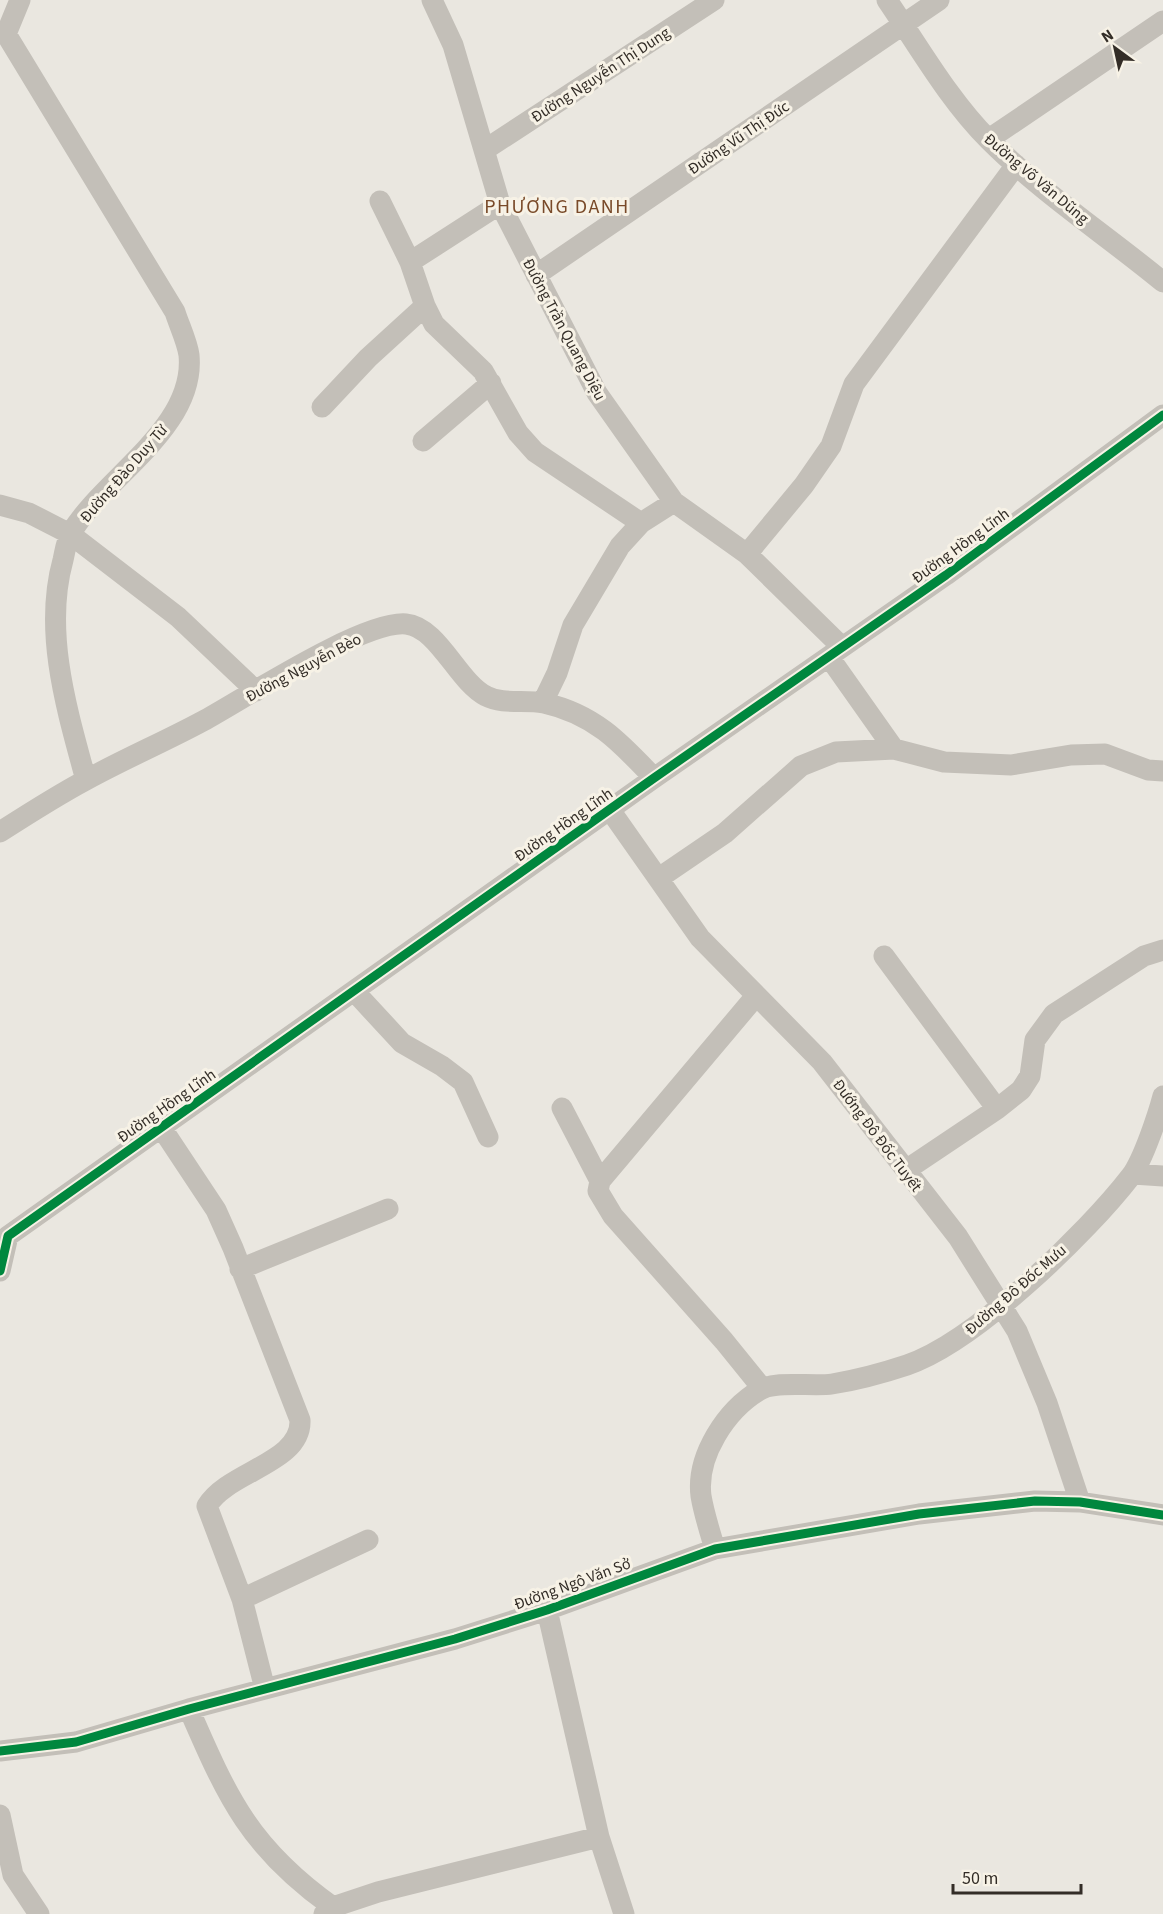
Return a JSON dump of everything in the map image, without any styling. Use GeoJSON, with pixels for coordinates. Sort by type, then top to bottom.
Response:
{"type":"FeatureCollection","features":[{"type":"Feature","properties":{"kind":"street","name":"Đường Đào Duy Từ"},"geometry":{"type":"LineString","coordinates":[[20,0],[3,37],[175,312],[189,355],[186,388],[167,425],[99,498],[70,534],[57,580],[57,633],[64,698],[86,780]]}},
{"type":"Feature","properties":{"kind":"street","name":"Đường Trần Quang Diệu"},"geometry":{"type":"LineString","coordinates":[[432,0],[453,45],[486,149],[500,204],[597,393],[674,502],[747,554],[836,652],[894,749]]}},
{"type":"Feature","properties":{"kind":"street","name":"Đường Nguyễn Thị Dung"},"geometry":{"type":"LineString","coordinates":[[486,149],[714,0]]}},
{"type":"Feature","properties":{"kind":"street","name":"Đường Võ Văn Dũng"},"geometry":{"type":"LineString","coordinates":[[887,0],[966,113],[989,139],[1016,165],[1163,282]]}},
{"type":"Feature","properties":{"kind":"street","name":"Đường Vũ Thị Đức"},"geometry":{"type":"LineString","coordinates":[[536,275],[939,0]]}},
{"type":"Feature","properties":{"kind":"street"},"geometry":{"type":"LineString","coordinates":[[989,139],[1163,21]]}},
{"type":"Feature","properties":{"kind":"street"},"geometry":{"type":"LineString","coordinates":[[747,554],[804,485],[831,446],[854,384],[1016,165]]}},
{"type":"Feature","properties":{"kind":"street"},"geometry":{"type":"LineString","coordinates":[[380,201],[410,262],[425,306],[439,331],[475,362],[491,383],[518,433],[535,452],[641,523]]}},
{"type":"Feature","properties":{"kind":"street"},"geometry":{"type":"LineString","coordinates":[[410,262],[500,204]]}},
{"type":"Feature","properties":{"kind":"street"},"geometry":{"type":"LineString","coordinates":[[322,407],[368,358],[425,306]]}},
{"type":"Feature","properties":{"kind":"street"},"geometry":{"type":"LineString","coordinates":[[423,441],[491,383]]}},
{"type":"Feature","properties":{"kind":"street","name":"Đường Hồng Lĩnh"},"geometry":{"type":"LineString","coordinates":[[0,1271],[4,1231],[161,1127],[654,778],[946,575],[1163,415]]}},
{"type":"Feature","properties":{"kind":"street"},"geometry":{"type":"LineString","coordinates":[[543,702],[557,673],[573,626],[620,546],[641,523],[674,502]]}},
{"type":"Feature","properties":{"kind":"street"},"geometry":{"type":"LineString","coordinates":[[0,505],[29,513],[70,534],[178,617],[256,691]]}},
{"type":"Feature","properties":{"kind":"street","name":"Đường Nguyễn Bèo"},"geometry":{"type":"LineString","coordinates":[[0,832],[86,780],[141,754],[339,645],[382,627],[408,624],[426,633],[461,674],[486,696],[515,702],[543,702],[579,715],[612,734],[654,778]]}},
{"type":"Feature","properties":{"kind":"street"},"geometry":{"type":"LineString","coordinates":[[659,878],[725,833],[801,766],[836,752],[894,749],[962,764],[1011,765],[1071,755],[1105,754],[1148,770],[1163,771]]}},
{"type":"Feature","properties":{"kind":"street","name":"Đướng Đô Đốc Tuyết"},"geometry":{"type":"LineString","coordinates":[[610,810],[700,938],[822,1062],[958,1237],[1017,1331],[1047,1403],[1080,1502]]}},
{"type":"Feature","properties":{"kind":"street"},"geometry":{"type":"LineString","coordinates":[[906,1170],[997,1109],[1021,1090],[1030,1076],[1035,1040],[1054,1014],[1144,956],[1163,950]]}},
{"type":"Feature","properties":{"kind":"street"},"geometry":{"type":"LineString","coordinates":[[884,956],[997,1109]]}},
{"type":"Feature","properties":{"kind":"street"},"geometry":{"type":"LineString","coordinates":[[354,991],[402,1043],[442,1066],[463,1082],[488,1137]]}},
{"type":"Feature","properties":{"kind":"street"},"geometry":{"type":"LineString","coordinates":[[715,1549],[701,1495],[702,1467],[713,1440],[735,1411],[762,1388],[724,1341],[607,1208],[598,1191],[600,1181],[756,996]]}},
{"type":"Feature","properties":{"kind":"street","name":"Đường Đô Đốc Mưu"},"geometry":{"type":"LineString","coordinates":[[762,1388],[834,1383],[907,1365],[928,1357],[955,1341],[1044,1268],[1132,1174],[1163,1095]]}},
{"type":"Feature","properties":{"kind":"street"},"geometry":{"type":"LineString","coordinates":[[562,1108],[600,1181]]}},
{"type":"Feature","properties":{"kind":"street"},"geometry":{"type":"LineString","coordinates":[[161,1127],[216,1210],[275,1352],[300,1420],[300,1432],[291,1448],[228,1485],[213,1496],[207,1506],[242,1599],[266,1689]]}},
{"type":"Feature","properties":{"kind":"street"},"geometry":{"type":"LineString","coordinates":[[1132,1174],[1163,1176]]}},
{"type":"Feature","properties":{"kind":"street"},"geometry":{"type":"LineString","coordinates":[[240,1269],[388,1209]]}},
{"type":"Feature","properties":{"kind":"street","name":"Đường Ngô Văn Sở"},"geometry":{"type":"LineString","coordinates":[[0,1751],[76,1742],[189,1709],[456,1639],[547,1610],[715,1549],[980,1506],[1035,1501],[1080,1502],[1163,1515]]}},
{"type":"Feature","properties":{"kind":"street"},"geometry":{"type":"LineString","coordinates":[[242,1599],[368,1539]]}},
{"type":"Feature","properties":{"kind":"street"},"geometry":{"type":"LineString","coordinates":[[547,1610],[599,1837],[624,1914]]}},
{"type":"Feature","properties":{"kind":"street"},"geometry":{"type":"LineString","coordinates":[[189,1709],[222,1785],[257,1839],[279,1864],[328,1911],[378,1892],[599,1837]]}},
{"type":"Feature","properties":{"kind":"street"},"geometry":{"type":"LineString","coordinates":[[0,1815],[13,1875],[39,1914]]}},
{"type":"Feature","properties":{"kind":"cycle path"},"geometry":{"type":"LineString","coordinates":[[0,1271],[8,1236],[654,778],[946,575],[1163,415]]}},
{"type":"Feature","properties":{"kind":"cycle path"},"geometry":{"type":"LineString","coordinates":[[0,1751],[76,1742],[189,1709],[455,1639],[547,1610],[715,1549],[919,1514],[1035,1501],[1080,1502],[1163,1515]]}},
{"type":"Feature","properties":{"kind":"district","name":"PHƯƠNG DANH"},"geometry":{"type":"Point","coordinates":[557,206]}}]}
